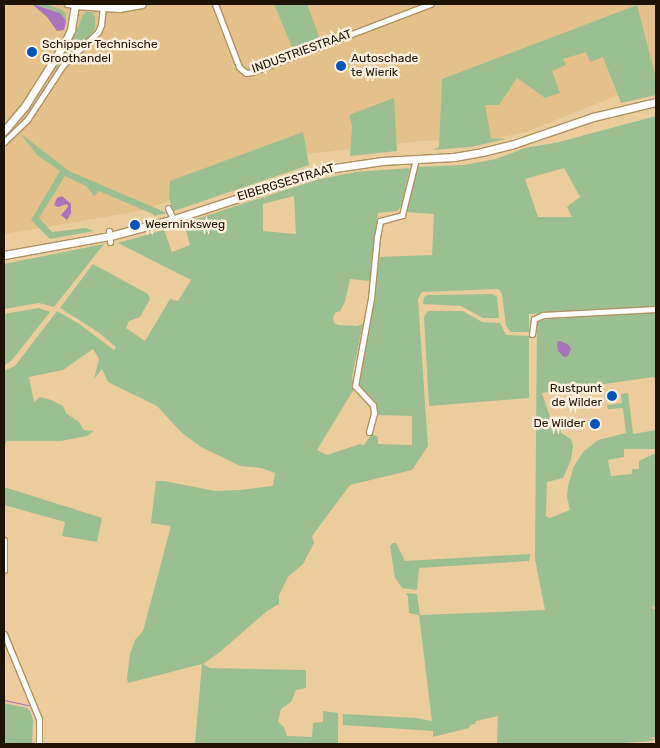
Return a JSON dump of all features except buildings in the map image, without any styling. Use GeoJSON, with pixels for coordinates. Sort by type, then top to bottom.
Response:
{"type":"FeatureCollection","features":[{"type":"Feature","properties":{"kind":"main road"},"geometry":{"type":"LineString","coordinates":[[4,131],[25,106],[71,30],[75,4],[125,8],[142,4]]}},
{"type":"Feature","properties":{"kind":"main road","name":"EIBERGSESTRAAT"},"geometry":{"type":"LineString","coordinates":[[4,255],[175,222],[328,169],[382,161],[454,157],[491,150],[584,120],[656,102]]}},
{"type":"Feature","properties":{"kind":"street"},"geometry":{"type":"LineString","coordinates":[[67,4],[75,4]]}},
{"type":"Feature","properties":{"kind":"street","name":"INDUSTRIESTRAAT"},"geometry":{"type":"LineString","coordinates":[[215,4],[238,67],[246,73],[430,4]]}},
{"type":"Feature","properties":{"kind":"street"},"geometry":{"type":"LineString","coordinates":[[4,142],[27,120],[63,65],[98,32],[101,25],[102,7]]}},
{"type":"Feature","properties":{"kind":"street"},"geometry":{"type":"LineString","coordinates":[[369,432],[374,413],[372,405],[355,386],[371,298],[377,238],[380,221],[402,215],[416,159]]}},
{"type":"Feature","properties":{"kind":"street"},"geometry":{"type":"LineString","coordinates":[[168,208],[175,222]]}},
{"type":"Feature","properties":{"kind":"street"},"geometry":{"type":"LineString","coordinates":[[532,334],[534,319],[543,315],[656,308]]}},
{"type":"Feature","properties":{"kind":"street"},"geometry":{"type":"LineString","coordinates":[[4,540],[4,570]]}},
{"type":"Feature","properties":{"kind":"street"},"geometry":{"type":"LineString","coordinates":[[4,634],[39,719],[39,744]]}},
{"type":"Feature","properties":{"kind":"shaded area"},"geometry":{"type":"Polygon","coordinates":[[[4,4],[656,4],[656,87],[626,92],[526,132],[493,139],[418,141],[308,154],[140,211],[4,234],[4,4]]]}},
{"type":"Feature","properties":{"kind":"shaded area"},"geometry":{"type":"Polygon","coordinates":[[[32,4],[60,13],[66,21],[64,30],[57,31],[47,17],[32,4]]]}},
{"type":"Feature","properties":{"kind":"shaded area"},"geometry":{"type":"Polygon","coordinates":[[[62,196],[71,204],[71,213],[67,220],[61,215],[68,207],[67,204],[58,207],[54,205],[57,198],[62,196]]]}},
{"type":"Feature","properties":{"kind":"shaded area"},"geometry":{"type":"Polygon","coordinates":[[[560,341],[569,345],[571,349],[568,356],[564,357],[558,351],[557,342],[560,341]]]}},
{"type":"Feature","properties":{"kind":"green space"},"geometry":{"type":"Polygon","coordinates":[[[32,4],[45,4],[60,9],[66,13],[66,21],[56,11],[32,4]]]}},
{"type":"Feature","properties":{"kind":"green space"},"geometry":{"type":"Polygon","coordinates":[[[274,4],[307,4],[321,42],[294,52],[274,4]]]}},
{"type":"Feature","properties":{"kind":"green space"},"geometry":{"type":"Polygon","coordinates":[[[637,5],[656,78],[656,95],[621,103],[603,57],[590,62],[586,52],[563,59],[566,65],[552,71],[560,93],[545,98],[517,78],[499,105],[485,105],[491,138],[506,139],[471,147],[433,150],[439,147],[442,79],[637,5]]]}},
{"type":"Feature","properties":{"kind":"green space"},"geometry":{"type":"Polygon","coordinates":[[[87,11],[93,13],[95,17],[95,28],[91,35],[54,71],[74,37],[83,15],[87,11]]]}},
{"type":"Feature","properties":{"kind":"green space"},"geometry":{"type":"Polygon","coordinates":[[[394,98],[397,151],[350,156],[352,126],[349,115],[394,98]]]}},
{"type":"Feature","properties":{"kind":"green space"},"geometry":{"type":"Polygon","coordinates":[[[656,116],[656,307],[529,314],[529,332],[511,332],[506,326],[502,294],[499,289],[422,292],[418,299],[428,446],[412,470],[350,485],[312,536],[314,543],[303,564],[288,577],[279,595],[279,604],[267,611],[220,652],[203,664],[210,668],[306,670],[306,688],[296,690],[291,702],[281,709],[278,722],[284,727],[287,736],[312,737],[313,723],[323,722],[323,711],[338,713],[338,744],[195,744],[202,664],[128,683],[127,678],[130,654],[135,640],[143,631],[171,526],[151,523],[156,481],[215,491],[239,490],[273,486],[275,473],[261,468],[240,466],[201,447],[182,433],[157,406],[108,382],[102,369],[94,379],[99,359],[93,349],[63,370],[29,377],[34,402],[40,397],[51,400],[63,406],[66,413],[79,422],[84,430],[94,431],[87,436],[61,441],[7,441],[4,447],[4,371],[15,366],[57,311],[78,323],[114,350],[116,347],[98,332],[60,308],[93,264],[148,294],[150,299],[140,317],[129,321],[126,328],[145,341],[170,299],[178,301],[191,280],[118,243],[164,230],[172,252],[190,245],[184,223],[316,180],[355,172],[410,168],[401,206],[397,211],[378,213],[370,281],[350,279],[345,302],[333,318],[334,323],[339,325],[357,326],[363,324],[352,377],[354,389],[317,450],[327,455],[360,444],[364,445],[372,434],[378,437],[378,444],[412,445],[412,416],[375,415],[357,382],[377,257],[432,255],[434,214],[405,212],[418,167],[464,165],[496,159],[525,148],[559,142],[656,116]],[[564,168],[525,179],[538,217],[572,217],[567,207],[580,197],[564,168]],[[294,196],[263,204],[263,231],[296,234],[294,196]]]}},
{"type":"Feature","properties":{"kind":"green space"},"geometry":{"type":"Polygon","coordinates":[[[303,132],[309,165],[174,211],[172,209],[169,197],[170,181],[303,132]]]}},
{"type":"Feature","properties":{"kind":"green space"},"geometry":{"type":"Polygon","coordinates":[[[20,133],[69,171],[167,213],[154,216],[98,191],[94,196],[86,186],[65,176],[39,218],[52,232],[86,228],[94,231],[50,239],[31,220],[60,171],[37,155],[20,133]]]}},
{"type":"Feature","properties":{"kind":"green space"},"geometry":{"type":"Polygon","coordinates":[[[104,244],[54,307],[39,303],[4,309],[4,264],[104,244]]]}},
{"type":"Feature","properties":{"kind":"green space"},"geometry":{"type":"Polygon","coordinates":[[[493,294],[497,297],[499,318],[483,318],[461,306],[423,304],[424,297],[428,295],[493,294]]]}},
{"type":"Feature","properties":{"kind":"green space"},"geometry":{"type":"Polygon","coordinates":[[[39,308],[50,312],[12,360],[4,366],[4,314],[39,308]]]}},
{"type":"Feature","properties":{"kind":"green space"},"geometry":{"type":"Polygon","coordinates":[[[428,311],[463,311],[482,322],[500,323],[506,335],[529,336],[529,398],[429,406],[424,317],[428,311]]]}},
{"type":"Feature","properties":{"kind":"green space"},"geometry":{"type":"Polygon","coordinates":[[[656,312],[656,379],[653,377],[542,393],[552,423],[560,423],[561,433],[571,439],[573,446],[571,460],[563,478],[547,482],[546,516],[550,518],[570,510],[567,497],[568,486],[574,466],[583,452],[598,440],[626,433],[623,408],[608,409],[607,405],[622,403],[621,394],[628,393],[633,434],[656,430],[656,449],[624,449],[624,457],[608,460],[611,476],[632,474],[632,469],[639,469],[639,461],[656,453],[656,608],[653,607],[655,599],[652,608],[656,610],[656,737],[648,738],[655,739],[653,741],[608,744],[497,744],[498,716],[476,721],[469,728],[433,737],[433,731],[343,725],[343,714],[416,718],[432,721],[419,615],[409,613],[406,593],[417,594],[420,615],[545,610],[535,559],[537,320],[656,312]]]}},
{"type":"Feature","properties":{"kind":"green space"},"geometry":{"type":"Polygon","coordinates":[[[4,487],[102,518],[97,542],[62,536],[65,522],[4,505],[4,487]]]}},
{"type":"Feature","properties":{"kind":"green space"},"geometry":{"type":"Polygon","coordinates":[[[396,543],[405,561],[530,554],[529,561],[419,568],[417,590],[402,588],[395,578],[390,546],[396,543]]]}},
{"type":"Feature","properties":{"kind":"green space"},"geometry":{"type":"Polygon","coordinates":[[[4,703],[27,708],[30,711],[33,719],[32,744],[4,744],[4,703]]]}},
{"type":"Feature","properties":{"kind":"waterway"},"geometry":{"type":"LineString","coordinates":[[4,700],[28,705]]}},
{"type":"Feature","properties":{"kind":"place","name":"Schipper Technische Groothandel"},"geometry":{"type":"Point","coordinates":[32,52]}},
{"type":"Feature","properties":{"kind":"place","name":"Autoschade te Wierik"},"geometry":{"type":"Point","coordinates":[341,66]}},
{"type":"Feature","properties":{"kind":"place","name":"Weerninksweg"},"geometry":{"type":"Point","coordinates":[135,225]}},
{"type":"Feature","properties":{"kind":"place","name":"Rustpunt de Wilder"},"geometry":{"type":"Point","coordinates":[612,396]}},
{"type":"Feature","properties":{"kind":"place","name":"De Wilder"},"geometry":{"type":"Point","coordinates":[595,424]}}]}
